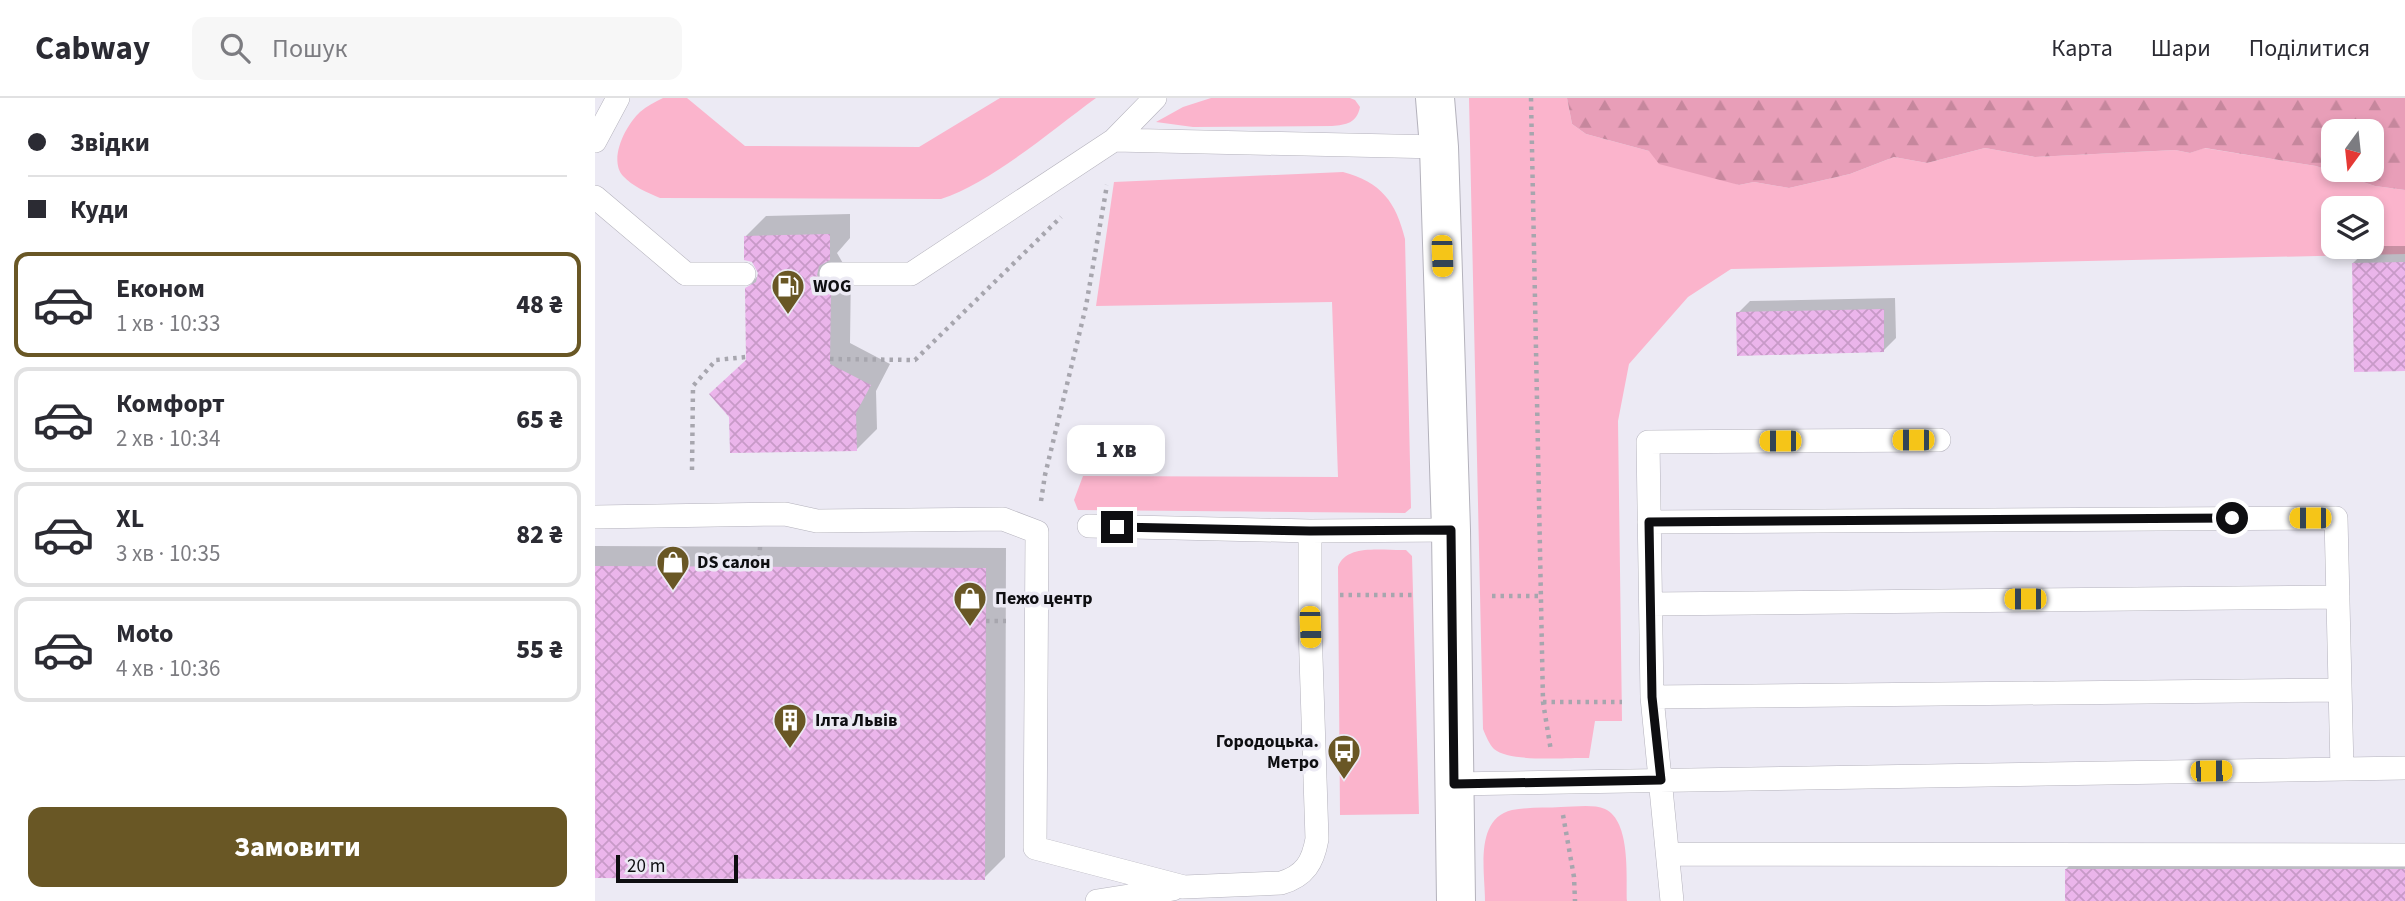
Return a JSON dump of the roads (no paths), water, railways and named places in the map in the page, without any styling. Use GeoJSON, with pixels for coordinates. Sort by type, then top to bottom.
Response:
{"type":"FeatureCollection","features":[{"type":"Feature","properties":{"kind":"street"},"geometry":{"type":"LineString","coordinates":[[1435,98],[1439,146],[1451,530],[1456,901]]}},
{"type":"Feature","properties":{"kind":"lane"},"geometry":{"type":"LineString","coordinates":[[595,141],[618,98]]}},
{"type":"Feature","properties":{"kind":"lane"},"geometry":{"type":"LineString","coordinates":[[831,274],[911,274],[1114,140],[1155,98]]}},
{"type":"Feature","properties":{"kind":"lane"},"geometry":{"type":"LineString","coordinates":[[1114,140],[1439,146]]}},
{"type":"Feature","properties":{"kind":"lane"},"geometry":{"type":"LineString","coordinates":[[595,197],[685,274],[744,274]]}},
{"type":"Feature","properties":{"kind":"lane"},"geometry":{"type":"LineString","coordinates":[[1672,901],[1652,697],[1648,442],[1939,440]]}},
{"type":"Feature","properties":{"kind":"lane"},"geometry":{"type":"LineString","coordinates":[[595,517],[785,514],[817,521],[1003,519],[1037,532],[1035,848],[1184,887]]}},
{"type":"Feature","properties":{"kind":"lane"},"geometry":{"type":"LineString","coordinates":[[1649,522],[2336,518],[2342,769]]}},
{"type":"Feature","properties":{"kind":"lane"},"geometry":{"type":"LineString","coordinates":[[1089,526],[1310,531],[1451,530]]}},
{"type":"Feature","properties":{"kind":"lane"},"geometry":{"type":"LineString","coordinates":[[1097,901],[1184,887],[1281,883],[1295,879],[1307,869],[1317,839],[1310,531]]}},
{"type":"Feature","properties":{"kind":"lane"},"geometry":{"type":"LineString","coordinates":[[1651,604],[2338,597]]}},
{"type":"Feature","properties":{"kind":"lane"},"geometry":{"type":"LineString","coordinates":[[1652,697],[2340,690]]}},
{"type":"Feature","properties":{"kind":"lane"},"geometry":{"type":"LineString","coordinates":[[1454,784],[2405,768]]}},
{"type":"Feature","properties":{"kind":"lane"},"geometry":{"type":"LineString","coordinates":[[1668,854],[2405,855]]}},
{"type":"Feature","properties":{"kind":"place","name":"WOG"},"geometry":{"type":"Point","coordinates":[788,316]}},
{"type":"Feature","properties":{"kind":"place","name":"DS салон"},"geometry":{"type":"Point","coordinates":[673,592]}},
{"type":"Feature","properties":{"kind":"place","name":"Пежо центр"},"geometry":{"type":"Point","coordinates":[970,628]}},
{"type":"Feature","properties":{"kind":"place","name":"Ілта Львів"},"geometry":{"type":"Point","coordinates":[790,750]}},
{"type":"Feature","properties":{"kind":"place","name":"Городоцька. Метро"},"geometry":{"type":"Point","coordinates":[1344,781]}}]}
